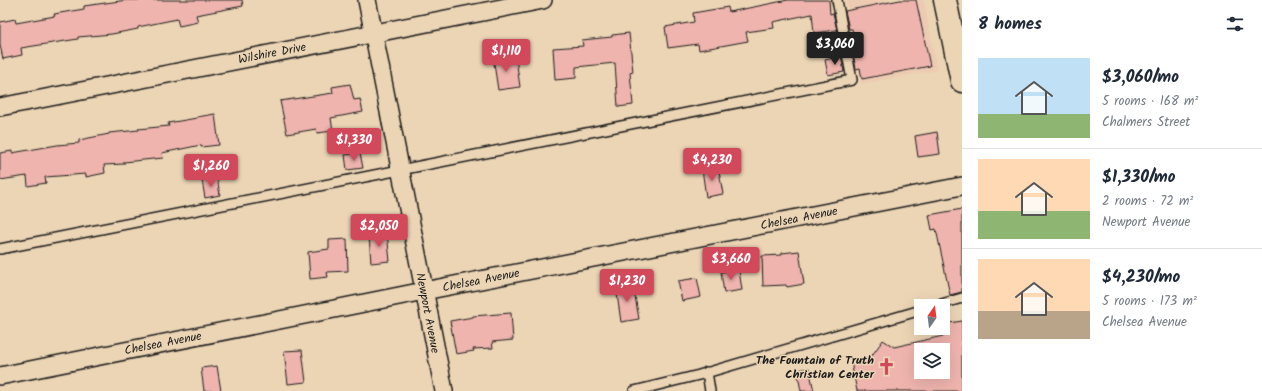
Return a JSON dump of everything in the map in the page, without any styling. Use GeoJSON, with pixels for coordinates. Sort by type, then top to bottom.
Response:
{"type":"FeatureCollection","features":[{"type":"Feature","properties":{"kind":"street","name":"Newport Avenue"},"geometry":{"type":"LineString","coordinates":[[367,0],[444,391]]}},
{"type":"Feature","properties":{"kind":"street","name":"Wilshire Drive"},"geometry":{"type":"LineString","coordinates":[[0,107],[544,0]]}},
{"type":"Feature","properties":{"kind":"street"},"geometry":{"type":"LineString","coordinates":[[945,0],[961,69]]}},
{"type":"Feature","properties":{"kind":"street","name":"Chelsea Avenue"},"geometry":{"type":"LineString","coordinates":[[0,376],[424,291],[962,186]]}},
{"type":"Feature","properties":{"kind":"lane"},"geometry":{"type":"LineString","coordinates":[[0,248],[852,80],[837,0]]}},
{"type":"Feature","properties":{"kind":"lane"},"geometry":{"type":"LineString","coordinates":[[950,302],[962,298]]}},
{"type":"Feature","properties":{"kind":"lane"},"geometry":{"type":"LineString","coordinates":[[634,391],[707,372],[914,312]]}},
{"type":"Feature","properties":{"kind":"lane"},"geometry":{"type":"LineString","coordinates":[[707,372],[710,391]]}},
{"type":"Feature","properties":{"kind":"shaded area"},"geometry":{"type":"Polygon","coordinates":[[[846,0],[924,0],[937,70],[861,84],[846,0]]]}},
{"type":"Feature","properties":{"kind":"building"},"geometry":{"type":"Polygon","coordinates":[[[127,0],[242,0],[243,6],[196,15],[198,22],[179,26],[177,19],[112,34],[78,37],[78,39],[21,48],[22,55],[3,59],[0,45],[0,22],[15,19],[16,23],[84,9],[84,6],[127,0]]]}},
{"type":"Feature","properties":{"kind":"building"},"geometry":{"type":"Polygon","coordinates":[[[788,0],[829,0],[830,14],[833,13],[837,30],[814,33],[812,14],[773,22],[774,28],[746,32],[748,41],[699,50],[698,44],[668,48],[665,27],[694,22],[693,13],[728,7],[729,12],[788,0]]]}},
{"type":"Feature","properties":{"kind":"building"},"geometry":{"type":"Polygon","coordinates":[[[900,0],[916,0],[930,66],[862,79],[860,68],[856,69],[853,54],[857,53],[852,29],[849,29],[845,11],[900,0]]]}},
{"type":"Feature","properties":{"kind":"building"},"geometry":{"type":"Polygon","coordinates":[[[629,33],[633,72],[630,73],[633,105],[618,107],[615,63],[576,67],[576,78],[555,80],[553,48],[583,46],[582,40],[612,37],[612,35],[629,33]]]}},
{"type":"Feature","properties":{"kind":"building"},"geometry":{"type":"Polygon","coordinates":[[[506,56],[507,59],[516,58],[520,87],[498,90],[493,57],[506,56]]]}},
{"type":"Feature","properties":{"kind":"building"},"geometry":{"type":"Polygon","coordinates":[[[841,56],[844,72],[828,75],[825,60],[841,56]]]}},
{"type":"Feature","properties":{"kind":"building"},"geometry":{"type":"Polygon","coordinates":[[[350,84],[354,100],[360,99],[363,112],[331,118],[333,131],[317,133],[316,129],[287,134],[280,101],[333,93],[332,87],[350,84]]]}},
{"type":"Feature","properties":{"kind":"building"},"geometry":{"type":"Polygon","coordinates":[[[215,114],[219,145],[201,147],[201,145],[162,153],[163,158],[124,162],[124,164],[104,165],[105,173],[86,177],[86,174],[45,177],[46,183],[28,186],[27,176],[0,180],[0,153],[12,151],[12,153],[57,145],[79,143],[79,140],[109,133],[169,126],[168,123],[215,114]]]}},
{"type":"Feature","properties":{"kind":"building"},"geometry":{"type":"Polygon","coordinates":[[[937,132],[940,154],[918,157],[915,136],[937,132]]]}},
{"type":"Feature","properties":{"kind":"building"},"geometry":{"type":"Polygon","coordinates":[[[360,153],[363,168],[347,170],[345,155],[360,153]]]}},
{"type":"Feature","properties":{"kind":"building"},"geometry":{"type":"Polygon","coordinates":[[[718,166],[723,194],[706,197],[702,169],[718,166]]]}},
{"type":"Feature","properties":{"kind":"building"},"geometry":{"type":"Polygon","coordinates":[[[217,177],[220,195],[205,198],[202,180],[217,177]]]}},
{"type":"Feature","properties":{"kind":"building"},"geometry":{"type":"Polygon","coordinates":[[[962,209],[962,292],[950,295],[936,229],[932,230],[929,215],[962,209]]]}},
{"type":"Feature","properties":{"kind":"building"},"geometry":{"type":"Polygon","coordinates":[[[387,233],[390,261],[371,263],[369,235],[387,233]]]}},
{"type":"Feature","properties":{"kind":"building"},"geometry":{"type":"Polygon","coordinates":[[[347,239],[348,271],[327,272],[328,277],[310,279],[308,252],[329,249],[329,240],[347,239]]]}},
{"type":"Feature","properties":{"kind":"building"},"geometry":{"type":"Polygon","coordinates":[[[799,251],[804,284],[787,287],[786,285],[763,286],[762,256],[782,255],[782,253],[799,251]]]}},
{"type":"Feature","properties":{"kind":"building"},"geometry":{"type":"Polygon","coordinates":[[[739,270],[742,290],[724,293],[721,272],[739,270]]]}},
{"type":"Feature","properties":{"kind":"building"},"geometry":{"type":"Polygon","coordinates":[[[697,278],[701,297],[682,301],[678,281],[697,278]]]}},
{"type":"Feature","properties":{"kind":"building"},"geometry":{"type":"Polygon","coordinates":[[[633,285],[639,319],[621,322],[616,287],[633,285]]]}},
{"type":"Feature","properties":{"kind":"building"},"geometry":{"type":"Polygon","coordinates":[[[511,313],[513,340],[492,342],[493,348],[473,349],[474,351],[456,354],[450,321],[473,316],[511,313]]]}},
{"type":"Feature","properties":{"kind":"building","name":"The Fountain of Truth Christian Center"},"geometry":{"type":"Polygon","coordinates":[[[962,321],[962,391],[857,391],[851,362],[870,358],[883,340],[894,347],[950,335],[950,323],[962,321]]]}},
{"type":"Feature","properties":{"kind":"building"},"geometry":{"type":"Polygon","coordinates":[[[302,350],[306,382],[288,384],[284,351],[302,350]]]}},
{"type":"Feature","properties":{"kind":"building"},"geometry":{"type":"Polygon","coordinates":[[[217,366],[221,391],[204,391],[201,368],[217,366]]]}},
{"type":"Feature","properties":{"kind":"building"},"geometry":{"type":"Polygon","coordinates":[[[809,368],[814,391],[801,391],[797,370],[809,368]]]}},
{"type":"Feature","properties":{"kind":"place","name":"The Fountain of Truth Christian Center"},"geometry":{"type":"Point","coordinates":[887,367]}}]}
